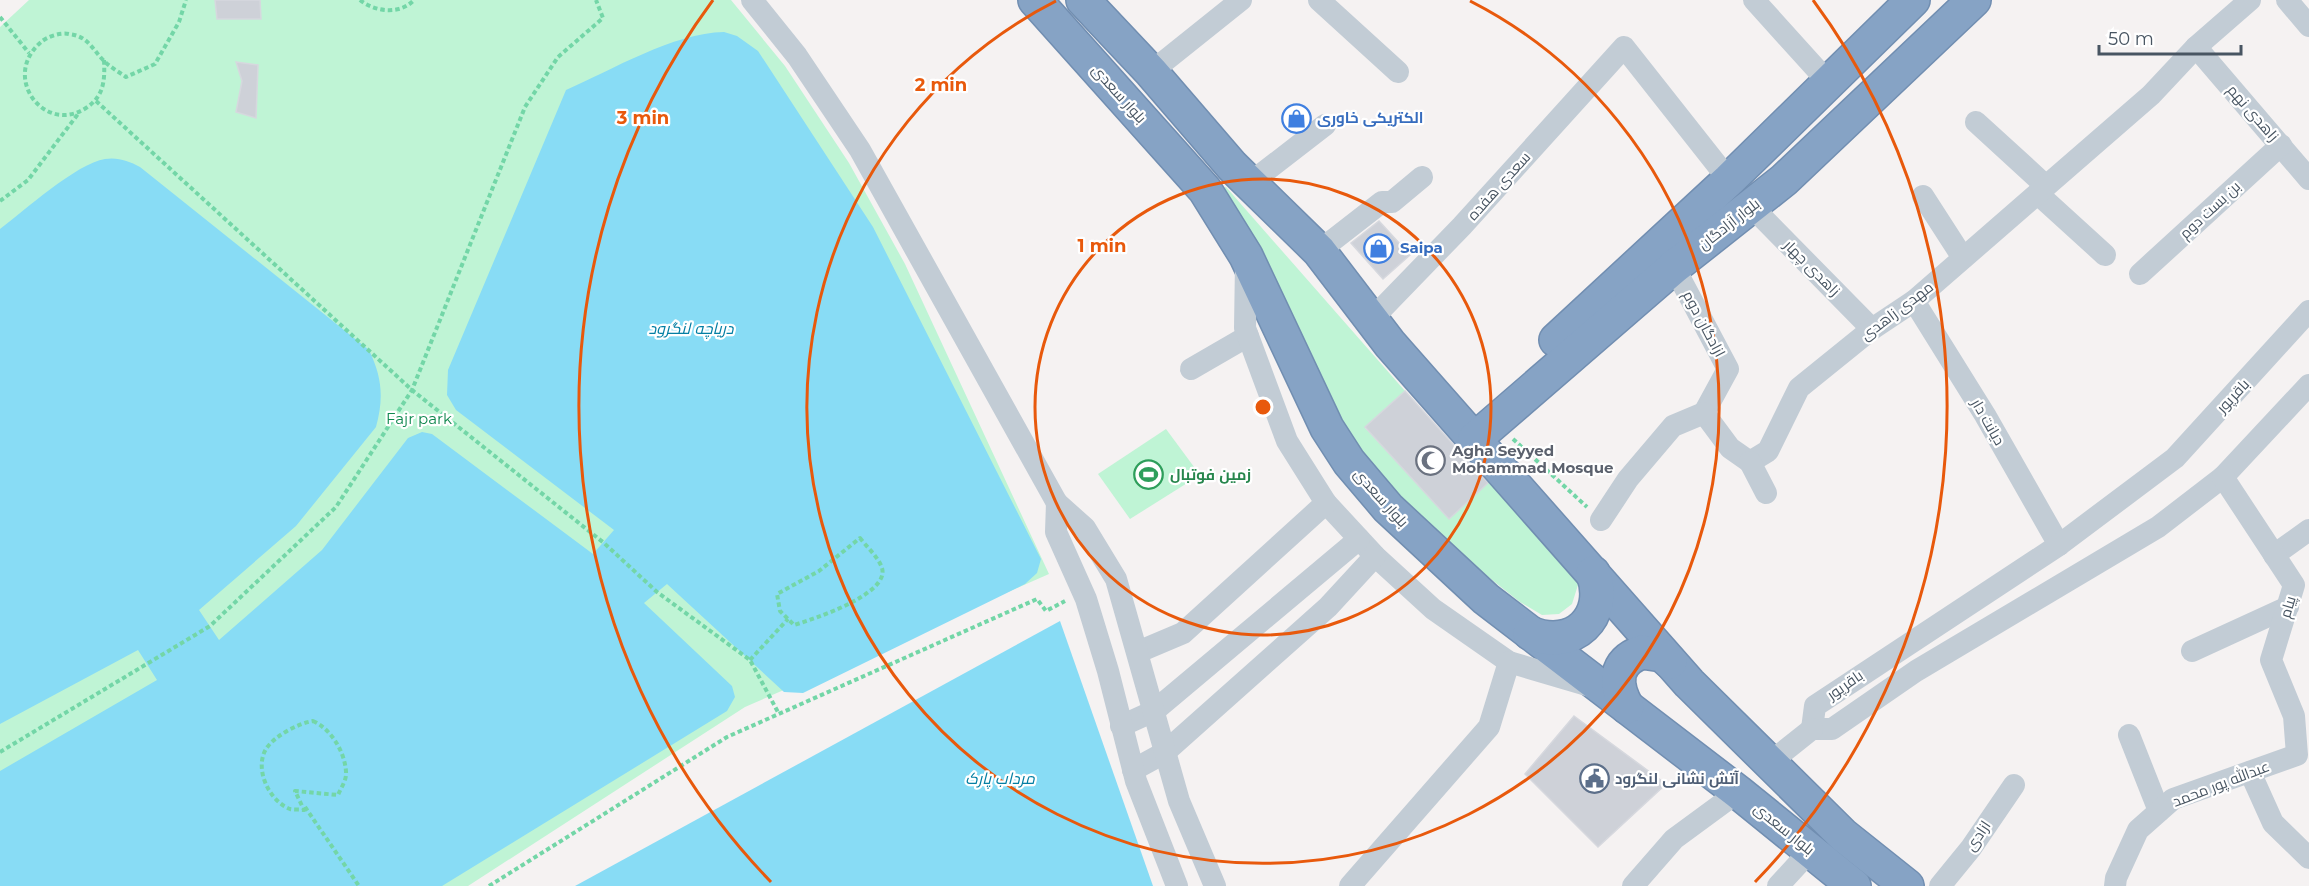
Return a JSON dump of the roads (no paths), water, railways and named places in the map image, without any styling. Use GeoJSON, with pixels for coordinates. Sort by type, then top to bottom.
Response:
{"type":"FeatureCollection","features":[{"type":"Feature","properties":{"kind":"highway","name":"بلوار سعدی"},"geometry":{"type":"LineString","coordinates":[[1035,0],[1205,190],[1246,256],[1315,406],[1349,462],[1388,508],[1428,547],[1530,633],[1738,792],[1854,886]]}},
{"type":"Feature","properties":{"kind":"highway"},"geometry":{"type":"LineString","coordinates":[[1083,0],[1250,183],[1320,251],[1370,321],[1477,429],[1593,573],[1670,662],[1768,764],[1843,835],[1907,886]]}},
{"type":"Feature","properties":{"kind":"highway","name":"بلوار آزادگان"},"geometry":{"type":"LineString","coordinates":[[1477,429],[1912,0]]}},
{"type":"Feature","properties":{"kind":"highway","name":"بلوار آزادگان"},"geometry":{"type":"LineString","coordinates":[[1477,429],[1784,180],[1974,0]]}},
{"type":"Feature","properties":{"kind":"highway"},"geometry":{"type":"LineString","coordinates":[[1729,180],[1752,207]]}},
{"type":"Feature","properties":{"kind":"highway"},"geometry":{"type":"LineString","coordinates":[[1530,633],[1549,639],[1559,638],[1578,631],[1586,624],[1596,605],[1598,594],[1593,573]]}},
{"type":"Feature","properties":{"kind":"highway"},"geometry":{"type":"LineString","coordinates":[[1617,699],[1619,692],[1617,681],[1624,662],[1642,652],[1662,655],[1670,662]]}},
{"type":"Feature","properties":{"kind":"street"},"geometry":{"type":"LineString","coordinates":[[752,0],[798,56],[860,150],[1057,503],[1085,528],[1116,579],[1179,801],[1215,886]]}},
{"type":"Feature","properties":{"kind":"street"},"geometry":{"type":"LineString","coordinates":[[1151,72],[1241,0]]}},
{"type":"Feature","properties":{"kind":"street"},"geometry":{"type":"LineString","coordinates":[[1319,0],[1398,72]]}},
{"type":"Feature","properties":{"kind":"street"},"geometry":{"type":"LineString","coordinates":[[1754,0],[1829,83]]}},
{"type":"Feature","properties":{"kind":"street","name":"مهدی زاهدی"},"geometry":{"type":"LineString","coordinates":[[1750,462],[1768,451],[1799,388],[1872,329],[1914,302],[2151,95],[2196,47],[2250,0]]}},
{"type":"Feature","properties":{"kind":"street"},"geometry":{"type":"LineString","coordinates":[[2287,0],[2309,26]]}},
{"type":"Feature","properties":{"kind":"street","name":"سعدی هفده"},"geometry":{"type":"LineString","coordinates":[[1370,321],[1462,226],[1624,47],[1729,180]]}},
{"type":"Feature","properties":{"kind":"street","name":"زاهدی نهم"},"geometry":{"type":"LineString","coordinates":[[2196,47],[2309,179]]}},
{"type":"Feature","properties":{"kind":"street"},"geometry":{"type":"LineString","coordinates":[[1976,122],[2105,255]]}},
{"type":"Feature","properties":{"kind":"street"},"geometry":{"type":"LineString","coordinates":[[1250,183],[1325,125]]}},
{"type":"Feature","properties":{"kind":"street","name":"بن بست دوم"},"geometry":{"type":"LineString","coordinates":[[2140,274],[2281,145]]}},
{"type":"Feature","properties":{"kind":"street"},"geometry":{"type":"LineString","coordinates":[[1320,251],[1382,202],[1392,202],[1422,177]]}},
{"type":"Feature","properties":{"kind":"street"},"geometry":{"type":"LineString","coordinates":[[1923,196],[1963,258]]}},
{"type":"Feature","properties":{"kind":"street","name":"زاهدی چهار"},"geometry":{"type":"LineString","coordinates":[[1752,207],[1872,329]]}},
{"type":"Feature","properties":{"kind":"street"},"geometry":{"type":"LineString","coordinates":[[1246,256],[1245,328],[1287,441],[1326,503],[1375,556],[1433,609],[1509,662],[1617,699]]}},
{"type":"Feature","properties":{"kind":"street","name":"ازادگان دوم"},"geometry":{"type":"LineString","coordinates":[[1674,267],[1728,369],[1704,413]]}},
{"type":"Feature","properties":{"kind":"street","name":"دیانت دار"},"geometry":{"type":"LineString","coordinates":[[1914,302],[1985,415],[2059,545]]}},
{"type":"Feature","properties":{"kind":"street","name":"باقرپور"},"geometry":{"type":"LineString","coordinates":[[2309,311],[2175,458],[2059,545],[1815,706],[1812,729],[1832,729],[1916,671],[2158,527],[2223,477],[2309,385]]}},
{"type":"Feature","properties":{"kind":"street"},"geometry":{"type":"LineString","coordinates":[[1191,369],[1248,336]]}},
{"type":"Feature","properties":{"kind":"street"},"geometry":{"type":"LineString","coordinates":[[1601,519],[1628,479],[1673,426],[1704,413],[1730,448],[1750,462],[1766,493]]}},
{"type":"Feature","properties":{"kind":"street","name":"پیام"},"geometry":{"type":"LineString","coordinates":[[2223,477],[2294,585],[2271,660],[2301,712]]}},
{"type":"Feature","properties":{"kind":"street"},"geometry":{"type":"LineString","coordinates":[[1057,503],[1056,532],[1086,599],[1108,671],[1133,770],[1154,834],[1177,886]]}},
{"type":"Feature","properties":{"kind":"street"},"geometry":{"type":"LineString","coordinates":[[1138,652],[1183,633],[1326,503]]}},
{"type":"Feature","properties":{"kind":"street"},"geometry":{"type":"LineString","coordinates":[[2274,555],[2309,530]]}},
{"type":"Feature","properties":{"kind":"street"},"geometry":{"type":"LineString","coordinates":[[1121,726],[1154,711],[1359,539]]}},
{"type":"Feature","properties":{"kind":"street"},"geometry":{"type":"LineString","coordinates":[[1133,770],[1164,753],[1328,608],[1375,556]]}},
{"type":"Feature","properties":{"kind":"street"},"geometry":{"type":"LineString","coordinates":[[2192,651],[2288,607]]}},
{"type":"Feature","properties":{"kind":"street"},"geometry":{"type":"LineString","coordinates":[[1350,886],[1489,727],[1509,662]]}},
{"type":"Feature","properties":{"kind":"street","name":"عبدالله پور محمد"},"geometry":{"type":"LineString","coordinates":[[2115,886],[2116,878],[2138,830],[2173,799],[2297,756],[2301,712]]}},
{"type":"Feature","properties":{"kind":"street"},"geometry":{"type":"LineString","coordinates":[[1768,764],[1812,729]]}},
{"type":"Feature","properties":{"kind":"street"},"geometry":{"type":"LineString","coordinates":[[2129,735],[2159,811]]}},
{"type":"Feature","properties":{"kind":"street"},"geometry":{"type":"LineString","coordinates":[[2250,772],[2273,823],[2309,858]]}},
{"type":"Feature","properties":{"kind":"street","name":"ازادی"},"geometry":{"type":"LineString","coordinates":[[1940,886],[1971,848],[2014,785]]}},
{"type":"Feature","properties":{"kind":"street"},"geometry":{"type":"LineString","coordinates":[[1633,886],[1674,839],[1738,792]]}},
{"type":"Feature","properties":{"kind":"street"},"geometry":{"type":"LineString","coordinates":[[1778,886],[1811,850]]}},
{"type":"Feature","properties":{"kind":"water","name":"دریاچه لنگرود"},"geometry":{"type":"Polygon","coordinates":[[[724,32],[737,36],[758,51],[873,227],[1041,559],[1037,573],[1025,584],[803,693],[784,692],[667,584],[644,603],[732,686],[735,697],[727,711],[442,886],[0,886],[0,771],[157,680],[138,650],[0,724],[0,229],[66,178],[93,162],[105,159],[128,161],[140,167],[369,350],[377,369],[381,397],[376,427],[296,526],[199,610],[219,640],[322,550],[408,438],[422,432],[432,434],[593,554],[614,530],[456,410],[447,395],[448,370],[566,90],[664,46],[704,34],[724,32]]]}},
{"type":"Feature","properties":{"kind":"water","name":"مرداب پارک"},"geometry":{"type":"Polygon","coordinates":[[[1060,621],[1153,886],[575,886],[1060,621]]]}},
{"type":"Feature","properties":{"kind":"place","name":"الکتریکی خاوری"},"geometry":{"type":"Point","coordinates":[1296,118]}},
{"type":"Feature","properties":{"kind":"place","name":"Saipa"},"geometry":{"type":"Point","coordinates":[1379,248]}},
{"type":"Feature","properties":{"kind":"place","name":"Agha Seyyed Mohammad Mosque"},"geometry":{"type":"Point","coordinates":[1431,460]}},
{"type":"Feature","properties":{"kind":"place","name":"زمین فوتبال"},"geometry":{"type":"Point","coordinates":[1149,475]}},
{"type":"Feature","properties":{"kind":"place","name":"آتش نشانی لنگرود"},"geometry":{"type":"Point","coordinates":[1594,779]}},
{"type":"Feature","properties":{"kind":"park label","name":"Fajr park"},"geometry":{"type":"Point","coordinates":[419,419]}}]}
